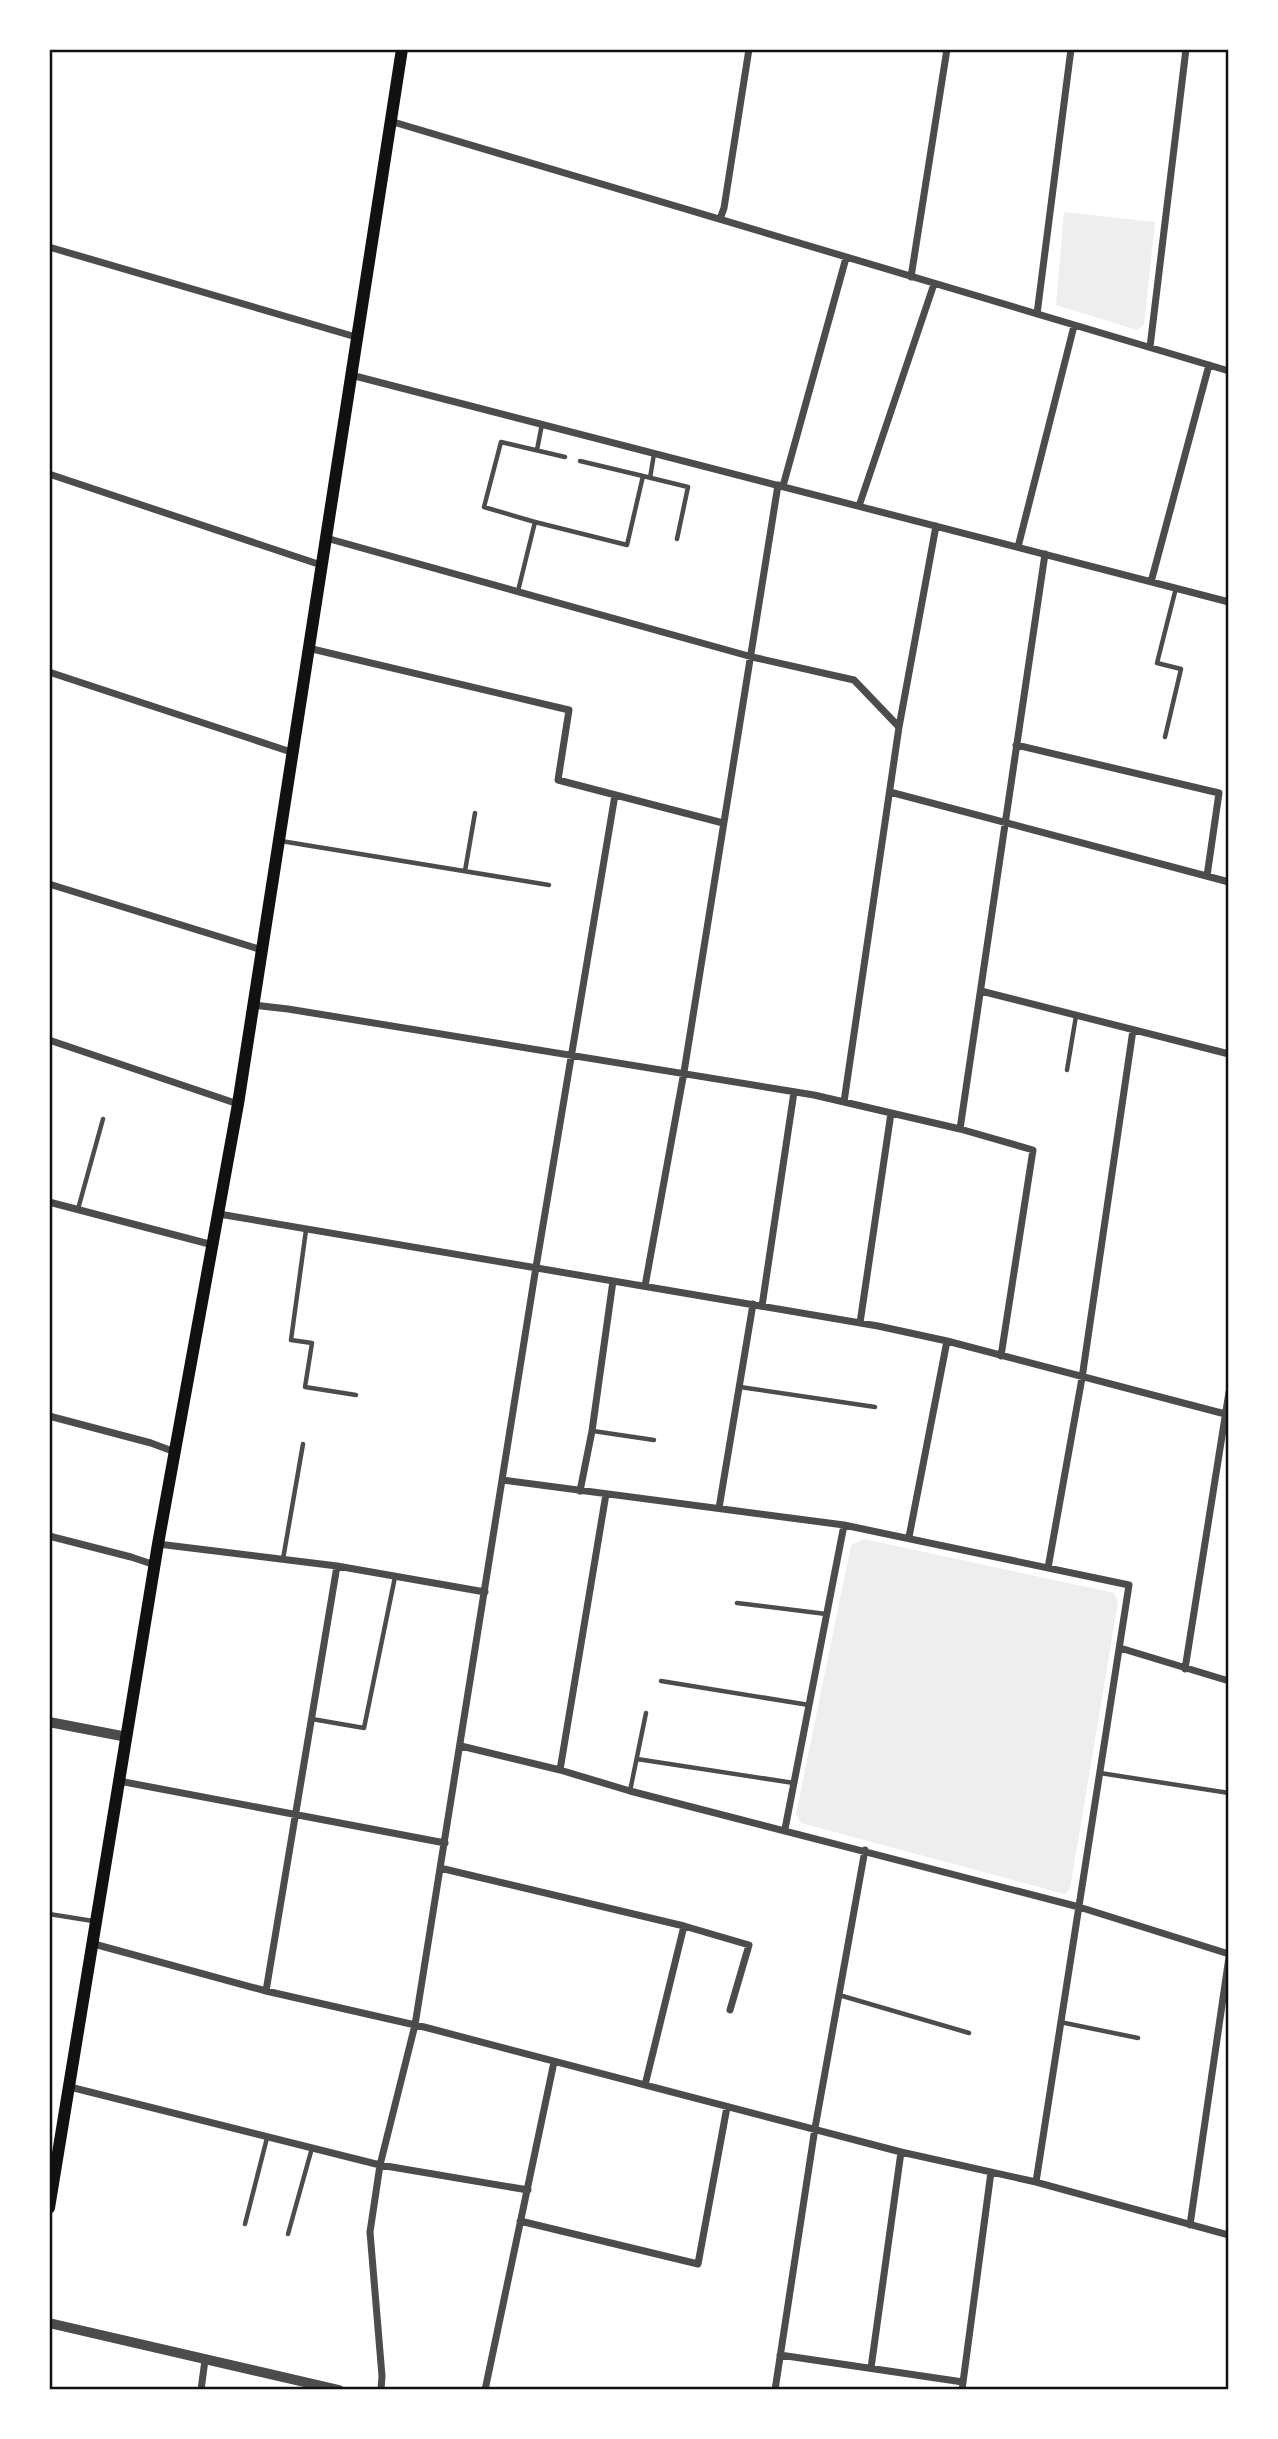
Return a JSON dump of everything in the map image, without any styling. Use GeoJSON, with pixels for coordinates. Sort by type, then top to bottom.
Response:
{"type":"FeatureCollection","features":[{"type":"Feature","properties":{"kind":"main road"},"geometry":{"type":"LineString","coordinates":[[49,2208],[158,1544],[238,1104],[402,49]]}},
{"type":"Feature","properties":{"kind":"street"},"geometry":{"type":"LineString","coordinates":[[720,219],[750,49]]}},
{"type":"Feature","properties":{"kind":"street"},"geometry":{"type":"LineString","coordinates":[[911,277],[947,49]]}},
{"type":"Feature","properties":{"kind":"street"},"geometry":{"type":"LineString","coordinates":[[1037,314],[1071,49]]}},
{"type":"Feature","properties":{"kind":"street"},"geometry":{"type":"LineString","coordinates":[[1150,347],[1186,49]]}},
{"type":"Feature","properties":{"kind":"street"},"geometry":{"type":"LineString","coordinates":[[390,121],[1229,371]]}},
{"type":"Feature","properties":{"kind":"street"},"geometry":{"type":"LineString","coordinates":[[49,247],[356,337]]}},
{"type":"Feature","properties":{"kind":"street"},"geometry":{"type":"LineString","coordinates":[[645,1286],[684,1072],[723,823],[781,486],[846,258]]}},
{"type":"Feature","properties":{"kind":"street"},"geometry":{"type":"LineString","coordinates":[[859,506],[934,284]]}},
{"type":"Feature","properties":{"kind":"street"},"geometry":{"type":"LineString","coordinates":[[1018,547],[1074,326]]}},
{"type":"Feature","properties":{"kind":"street"},"geometry":{"type":"LineString","coordinates":[[1151,582],[1209,365]]}},
{"type":"Feature","properties":{"kind":"street"},"geometry":{"type":"LineString","coordinates":[[351,375],[1229,602]]}},
{"type":"Feature","properties":{"kind":"street"},"geometry":{"type":"LineString","coordinates":[[49,474],[321,565]]}},
{"type":"Feature","properties":{"kind":"street"},"geometry":{"type":"LineString","coordinates":[[844,1102],[900,727],[936,526]]}},
{"type":"Feature","properties":{"kind":"street"},"geometry":{"type":"LineString","coordinates":[[326,538],[751,657],[854,680],[900,727]]}},
{"type":"Feature","properties":{"kind":"street"},"geometry":{"type":"LineString","coordinates":[[960,1129],[1045,554]]}},
{"type":"Feature","properties":{"kind":"street"},"geometry":{"type":"LineString","coordinates":[[308,648],[569,710],[558,780],[723,823]]}},
{"type":"Feature","properties":{"kind":"street"},"geometry":{"type":"LineString","coordinates":[[49,672],[291,751]]}},
{"type":"Feature","properties":{"kind":"street"},"geometry":{"type":"LineString","coordinates":[[1016,745],[1219,793],[1207,876]]}},
{"type":"Feature","properties":{"kind":"street"},"geometry":{"type":"LineString","coordinates":[[890,792],[1229,882]]}},
{"type":"Feature","properties":{"kind":"street"},"geometry":{"type":"LineString","coordinates":[[381,2390],[370,2232],[380,2165],[415,2025],[536,1267],[615,795]]}},
{"type":"Feature","properties":{"kind":"street"},"geometry":{"type":"LineString","coordinates":[[49,884],[262,950]]}},
{"type":"Feature","properties":{"kind":"street"},"geometry":{"type":"LineString","coordinates":[[981,991],[1229,1054]]}},
{"type":"Feature","properties":{"kind":"street"},"geometry":{"type":"LineString","coordinates":[[253,1005],[684,1072],[794,1092],[960,1129],[1033,1150],[1001,1356]]}},
{"type":"Feature","properties":{"kind":"street"},"geometry":{"type":"LineString","coordinates":[[1048,1568],[1083,1378],[1133,1030]]}},
{"type":"Feature","properties":{"kind":"street"},"geometry":{"type":"LineString","coordinates":[[49,1040],[238,1104]]}},
{"type":"Feature","properties":{"kind":"street"},"geometry":{"type":"LineString","coordinates":[[762,1306],[794,1092]]}},
{"type":"Feature","properties":{"kind":"street"},"geometry":{"type":"LineString","coordinates":[[860,1323],[891,1113]]}},
{"type":"Feature","properties":{"kind":"street"},"geometry":{"type":"LineString","coordinates":[[49,1202],[214,1245]]}},
{"type":"Feature","properties":{"kind":"street"},"geometry":{"type":"LineString","coordinates":[[219,1214],[860,1323],[947,1341],[1228,1415]]}},
{"type":"Feature","properties":{"kind":"street"},"geometry":{"type":"LineString","coordinates":[[580,1491],[592,1431],[613,1281]]}},
{"type":"Feature","properties":{"kind":"street"},"geometry":{"type":"LineString","coordinates":[[719,1508],[753,1304]]}},
{"type":"Feature","properties":{"kind":"street"},"geometry":{"type":"LineString","coordinates":[[909,1537],[947,1341]]}},
{"type":"Feature","properties":{"kind":"street"},"geometry":{"type":"LineString","coordinates":[[1185,1669],[1228,1415],[1229,1392]]}},
{"type":"Feature","properties":{"kind":"street"},"geometry":{"type":"LineString","coordinates":[[49,1416],[175,1452]]}},
{"type":"Feature","properties":{"kind":"street"},"geometry":{"type":"LineString","coordinates":[[503,1480],[844,1525],[1129,1585],[1035,2182]]}},
{"type":"Feature","properties":{"kind":"street"},"geometry":{"type":"LineString","coordinates":[[560,1770],[606,1494]]}},
{"type":"Feature","properties":{"kind":"street"},"geometry":{"type":"LineString","coordinates":[[785,1829],[844,1525]]}},
{"type":"Feature","properties":{"kind":"street"},"geometry":{"type":"LineString","coordinates":[[49,1536],[155,1565]]}},
{"type":"Feature","properties":{"kind":"street"},"geometry":{"type":"LineString","coordinates":[[158,1544],[337,1566],[485,1592]]}},
{"type":"Feature","properties":{"kind":"street"},"geometry":{"type":"LineString","coordinates":[[266,1991],[337,1566]]}},
{"type":"Feature","properties":{"kind":"street"},"geometry":{"type":"LineString","coordinates":[[1120,1648],[1229,1681]]}},
{"type":"Feature","properties":{"kind":"street"},"geometry":{"type":"LineString","coordinates":[[49,1723],[127,1737]]}},
{"type":"Feature","properties":{"kind":"street"},"geometry":{"type":"LineString","coordinates":[[461,1746],[1079,1907],[1229,1956],[1190,2225]]}},
{"type":"Feature","properties":{"kind":"street"},"geometry":{"type":"LineString","coordinates":[[120,1781],[445,1843]]}},
{"type":"Feature","properties":{"kind":"street"},"geometry":{"type":"LineString","coordinates":[[775,2390],[815,2128],[865,1850]]}},
{"type":"Feature","properties":{"kind":"street"},"geometry":{"type":"LineString","coordinates":[[440,1868],[684,1926],[749,1945],[730,2010]]}},
{"type":"Feature","properties":{"kind":"street"},"geometry":{"type":"LineString","coordinates":[[645,2085],[684,1926]]}},
{"type":"Feature","properties":{"kind":"street"},"geometry":{"type":"LineString","coordinates":[[94,1944],[266,1991],[415,2025],[727,2107],[1035,2182],[1229,2235]]}},
{"type":"Feature","properties":{"kind":"street"},"geometry":{"type":"LineString","coordinates":[[485,2390],[554,2062]]}},
{"type":"Feature","properties":{"kind":"street"},"geometry":{"type":"LineString","coordinates":[[70,2087],[380,2165],[527,2190]]}},
{"type":"Feature","properties":{"kind":"street"},"geometry":{"type":"LineString","coordinates":[[520,2221],[698,2264],[727,2107]]}},
{"type":"Feature","properties":{"kind":"street"},"geometry":{"type":"LineString","coordinates":[[871,2368],[901,2151]]}},
{"type":"Feature","properties":{"kind":"street"},"geometry":{"type":"LineString","coordinates":[[780,2355],[871,2368],[962,2386],[991,2172]]}},
{"type":"Feature","properties":{"kind":"street"},"geometry":{"type":"LineString","coordinates":[[49,2323],[339,2390]]}},
{"type":"Feature","properties":{"kind":"street"},"geometry":{"type":"LineString","coordinates":[[201,2390],[205,2360]]}},
{"type":"Feature","properties":{"kind":"lane"},"geometry":{"type":"LineString","coordinates":[[537,450],[542,424]]}},
{"type":"Feature","properties":{"kind":"lane"},"geometry":{"type":"LineString","coordinates":[[565,457],[501,442],[484,507],[535,523],[627,545],[643,476]]}},
{"type":"Feature","properties":{"kind":"lane"},"geometry":{"type":"LineString","coordinates":[[650,478],[654,453]]}},
{"type":"Feature","properties":{"kind":"lane"},"geometry":{"type":"LineString","coordinates":[[580,461],[688,487],[677,539]]}},
{"type":"Feature","properties":{"kind":"lane"},"geometry":{"type":"LineString","coordinates":[[519,591],[535,523]]}},
{"type":"Feature","properties":{"kind":"lane"},"geometry":{"type":"LineString","coordinates":[[1165,737],[1181,669],[1157,663],[1176,588]]}},
{"type":"Feature","properties":{"kind":"lane"},"geometry":{"type":"LineString","coordinates":[[465,871],[475,813]]}},
{"type":"Feature","properties":{"kind":"lane"},"geometry":{"type":"LineString","coordinates":[[278,841],[549,885]]}},
{"type":"Feature","properties":{"kind":"lane"},"geometry":{"type":"LineString","coordinates":[[1067,1070],[1076,1015]]}},
{"type":"Feature","properties":{"kind":"lane"},"geometry":{"type":"LineString","coordinates":[[77,1210],[103,1119]]}},
{"type":"Feature","properties":{"kind":"lane"},"geometry":{"type":"LineString","coordinates":[[306,1230],[291,1340],[312,1343],[305,1387],[356,1395]]}},
{"type":"Feature","properties":{"kind":"lane"},"geometry":{"type":"LineString","coordinates":[[740,1387],[876,1407]]}},
{"type":"Feature","properties":{"kind":"lane"},"geometry":{"type":"LineString","coordinates":[[592,1431],[654,1440]]}},
{"type":"Feature","properties":{"kind":"lane"},"geometry":{"type":"LineString","coordinates":[[282,1560],[303,1444]]}},
{"type":"Feature","properties":{"kind":"lane"},"geometry":{"type":"LineString","coordinates":[[312,1719],[363,1728],[395,1577]]}},
{"type":"Feature","properties":{"kind":"lane"},"geometry":{"type":"LineString","coordinates":[[737,1603],[826,1614]]}},
{"type":"Feature","properties":{"kind":"lane"},"geometry":{"type":"LineString","coordinates":[[661,1681],[809,1705]]}},
{"type":"Feature","properties":{"kind":"lane"},"geometry":{"type":"LineString","coordinates":[[630,1791],[646,1713]]}},
{"type":"Feature","properties":{"kind":"lane"},"geometry":{"type":"LineString","coordinates":[[637,1759],[794,1783]]}},
{"type":"Feature","properties":{"kind":"lane"},"geometry":{"type":"LineString","coordinates":[[1100,1773],[1229,1793]]}},
{"type":"Feature","properties":{"kind":"lane"},"geometry":{"type":"LineString","coordinates":[[49,1914],[97,1922]]}},
{"type":"Feature","properties":{"kind":"lane"},"geometry":{"type":"LineString","coordinates":[[839,1995],[969,2033]]}},
{"type":"Feature","properties":{"kind":"lane"},"geometry":{"type":"LineString","coordinates":[[1060,2022],[1138,2038]]}},
{"type":"Feature","properties":{"kind":"lane"},"geometry":{"type":"LineString","coordinates":[[245,2224],[267,2138]]}},
{"type":"Feature","properties":{"kind":"lane"},"geometry":{"type":"LineString","coordinates":[[288,2234],[312,2148]]}},
{"type":"Feature","properties":{"kind":"shaded area"},"geometry":{"type":"Polygon","coordinates":[[[1064,212],[1155,222],[1144,325],[1137,330],[1056,305],[1064,212]]]}},
{"type":"Feature","properties":{"kind":"shaded area"},"geometry":{"type":"Polygon","coordinates":[[[864,1539],[1114,1593],[1118,1602],[1070,1889],[1065,1894],[801,1823],[796,1814],[851,1545],[864,1539]]]}}]}
